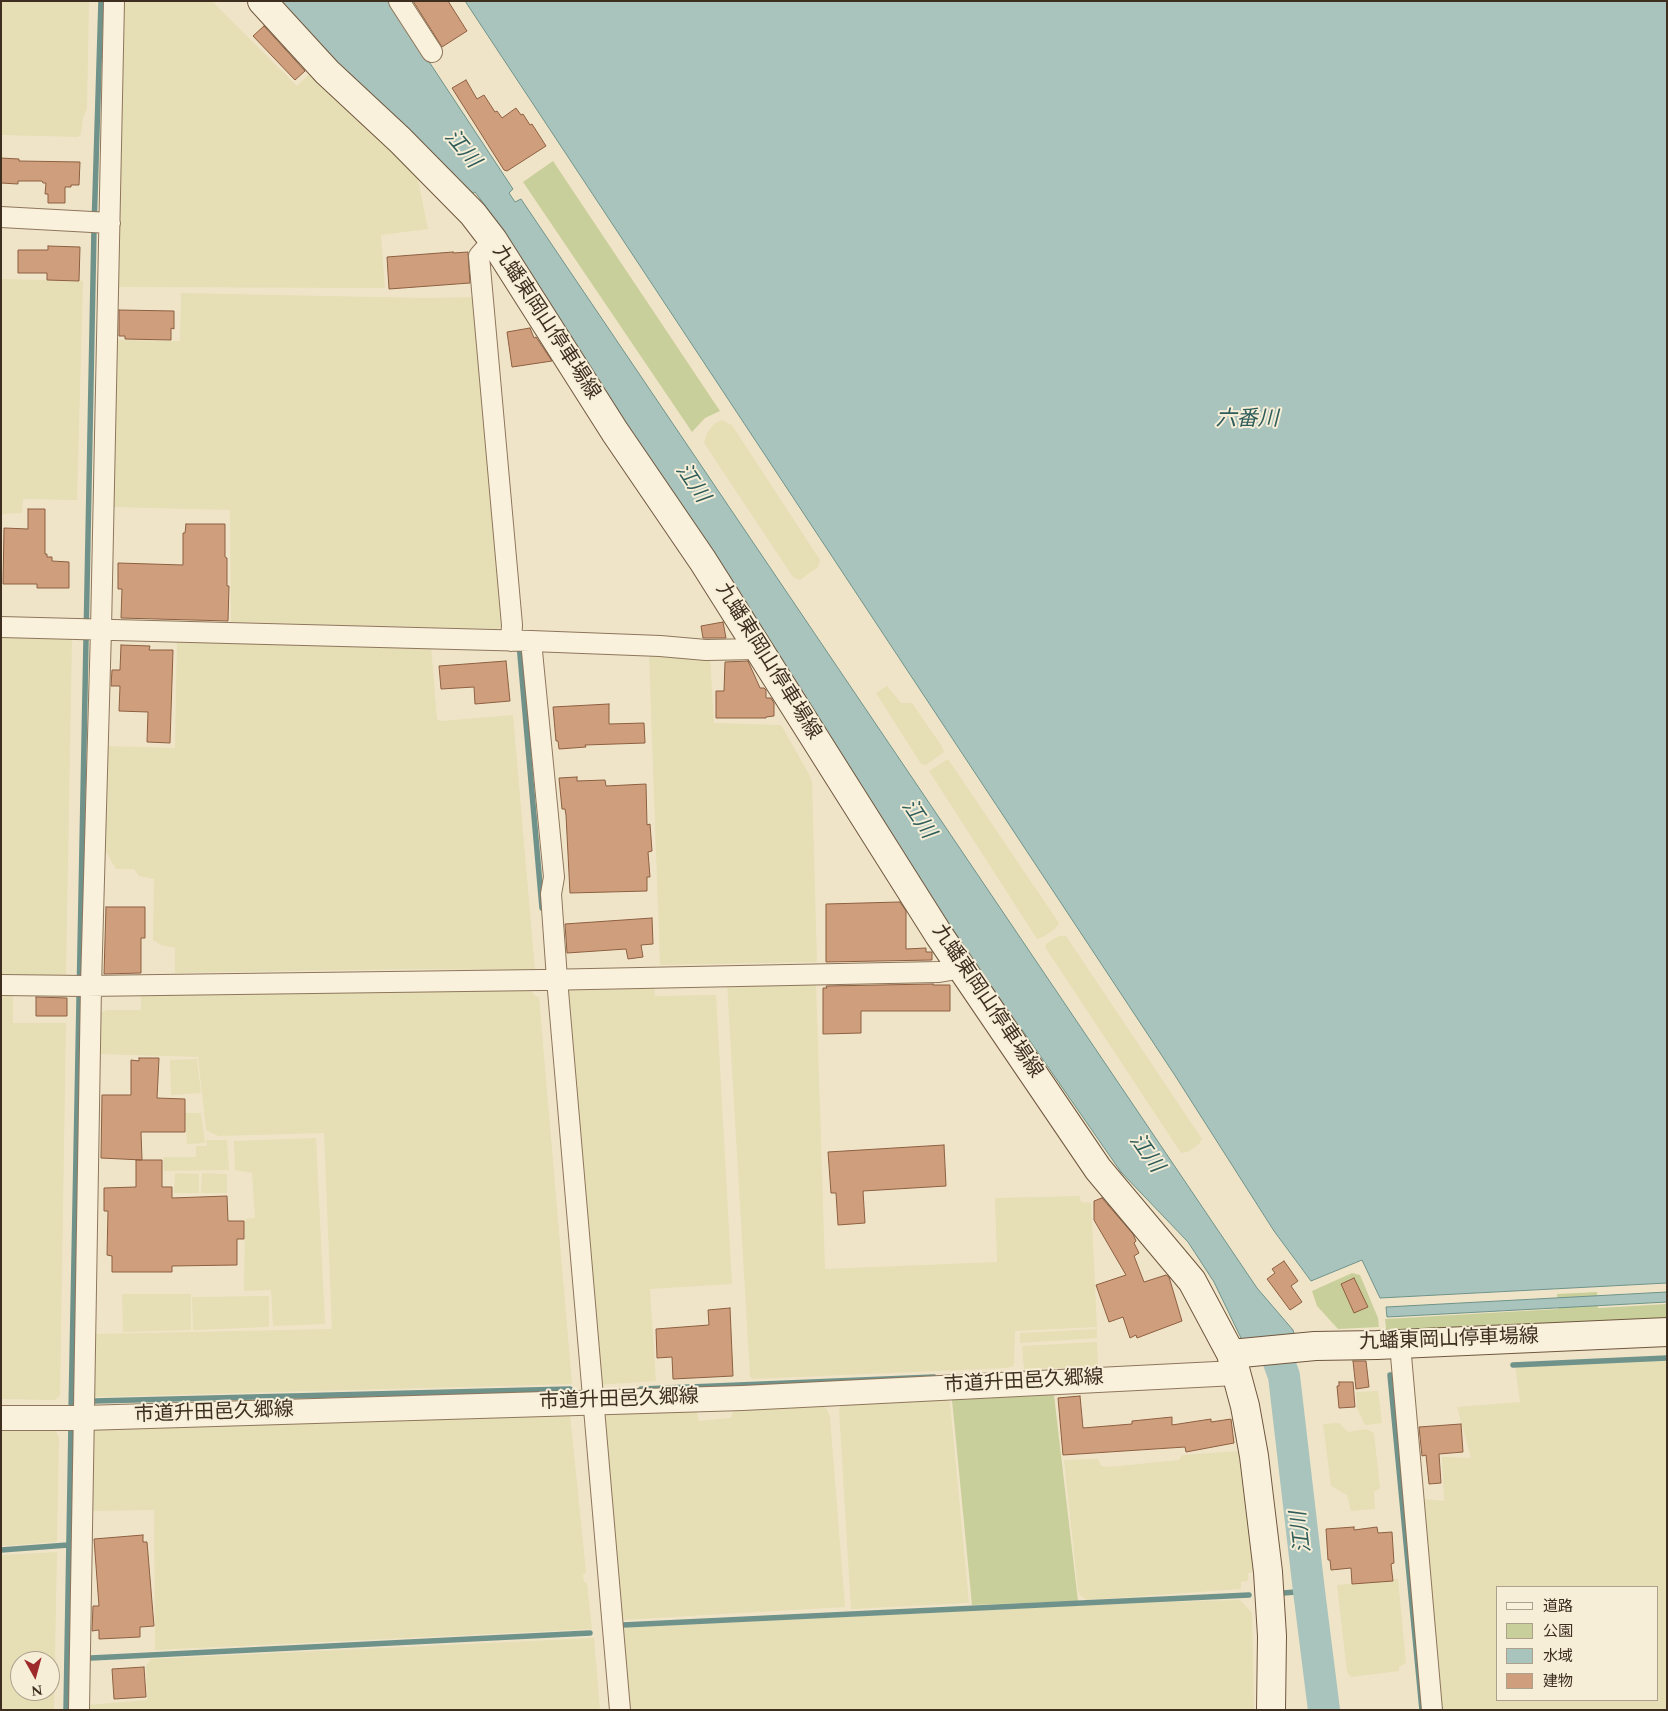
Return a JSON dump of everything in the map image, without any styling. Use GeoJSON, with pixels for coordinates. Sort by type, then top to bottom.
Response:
{"type":"FeatureCollection","features":[{"type":"Feature","properties":{"kind":"main road","name":"九蟠東岡山停車場線"},"geometry":{"type":"LineString","coordinates":[[262,1],[327,72],[400,140],[473,214],[493,240],[615,432],[703,561],[939,935],[1098,1169],[1192,1280],[1239,1360],[1254,1456],[1268,1572],[1272,1636],[1271,1710]]}},
{"type":"Feature","properties":{"kind":"main road","name":"九蟠東岡山停車場線"},"geometry":{"type":"LineString","coordinates":[[1239,1360],[1299,1347],[1667,1332]]}},
{"type":"Feature","properties":{"kind":"street"},"geometry":{"type":"LineString","coordinates":[[79,1710],[75,1418],[83,986],[100,222],[114,1]]}},
{"type":"Feature","properties":{"kind":"street"},"geometry":{"type":"LineString","coordinates":[[399,1],[432,52]]}},
{"type":"Feature","properties":{"kind":"street"},"geometry":{"type":"LineString","coordinates":[[1,217],[100,222]]}},
{"type":"Feature","properties":{"kind":"street"},"geometry":{"type":"LineString","coordinates":[[493,240],[479,256],[512,625],[520,641],[554,878],[551,894],[552,980],[588,1402],[620,1710]]}},
{"type":"Feature","properties":{"kind":"street"},"geometry":{"type":"LineString","coordinates":[[1,627],[520,641],[660,646],[706,650],[758,649]]}},
{"type":"Feature","properties":{"kind":"street"},"geometry":{"type":"LineString","coordinates":[[1,985],[83,986],[552,980],[939,972],[963,968]]}},
{"type":"Feature","properties":{"kind":"street"},"geometry":{"type":"LineString","coordinates":[[1400,1344],[1432,1710]]}},
{"type":"Feature","properties":{"kind":"street","name":"市道升田邑久郷線"},"geometry":{"type":"LineString","coordinates":[[1,1418],[75,1418],[743,1398],[1239,1360]]}},
{"type":"Feature","properties":{"kind":"shaded area"},"geometry":{"type":"Polygon","coordinates":[[[1,1],[89,1],[87,108],[83,118],[81,134],[78,137],[1,135],[1,1]]]}},
{"type":"Feature","properties":{"kind":"shaded area"},"geometry":{"type":"Polygon","coordinates":[[[122,1],[212,1],[297,86],[316,68],[417,170],[428,229],[381,235],[385,288],[117,287],[122,1]]]}},
{"type":"Feature","properties":{"kind":"shaded area"},"geometry":{"type":"Polygon","coordinates":[[[1,279],[83,281],[77,500],[23,499],[22,513],[1,514],[1,279]]]}},
{"type":"Feature","properties":{"kind":"shaded area"},"geometry":{"type":"Polygon","coordinates":[[[181,293],[426,298],[479,297],[505,622],[498,629],[231,622],[230,510],[113,507],[115,340],[180,341],[181,293]]]}},
{"type":"Feature","properties":{"kind":"shaded area"},"geometry":{"type":"Polygon","coordinates":[[[722,420],[732,425],[820,560],[818,567],[800,580],[793,577],[704,443],[707,433],[714,424],[722,420]]]}},
{"type":"Feature","properties":{"kind":"shaded area"},"geometry":{"type":"Polygon","coordinates":[[[1,636],[72,637],[66,975],[1,975],[1,636]]]}},
{"type":"Feature","properties":{"kind":"shaded area"},"geometry":{"type":"Polygon","coordinates":[[[177,639],[431,645],[437,719],[441,721],[513,715],[535,970],[418,969],[175,973],[175,948],[161,945],[153,940],[154,879],[139,876],[134,869],[116,869],[105,850],[105,746],[175,748],[177,639]]]}},
{"type":"Feature","properties":{"kind":"shaded area"},"geometry":{"type":"Polygon","coordinates":[[[649,654],[710,656],[714,723],[781,725],[809,774],[812,782],[817,962],[660,965],[649,654]]]}},
{"type":"Feature","properties":{"kind":"shaded area"},"geometry":{"type":"Polygon","coordinates":[[[887,686],[901,703],[912,703],[941,745],[944,752],[926,765],[921,764],[876,693],[887,686]]]}},
{"type":"Feature","properties":{"kind":"shaded area"},"geometry":{"type":"Polygon","coordinates":[[[948,759],[1059,923],[1055,929],[1043,937],[1037,939],[929,771],[948,759]]]}},
{"type":"Feature","properties":{"kind":"shaded area"},"geometry":{"type":"Polygon","coordinates":[[[1059,936],[1066,936],[1202,1139],[1199,1144],[1188,1152],[1181,1153],[1045,947],[1047,943],[1059,936]]]}},
{"type":"Feature","properties":{"kind":"shaded area"},"geometry":{"type":"Polygon","coordinates":[[[816,982],[825,1269],[997,1262],[995,1198],[1080,1196],[1081,1202],[1091,1203],[1097,1327],[1015,1331],[1014,1366],[1006,1368],[753,1379],[750,1377],[727,983],[816,982]]]}},
{"type":"Feature","properties":{"kind":"shaded area"},"geometry":{"type":"Polygon","coordinates":[[[563,983],[654,983],[655,996],[716,995],[732,1284],[650,1289],[656,1381],[596,1385],[563,983]]]}},
{"type":"Feature","properties":{"kind":"shaded area"},"geometry":{"type":"Polygon","coordinates":[[[530,989],[535,996],[539,997],[572,1384],[93,1397],[94,1334],[332,1329],[324,1133],[218,1136],[206,1130],[198,1057],[98,1054],[99,1013],[107,1010],[141,1010],[141,993],[530,989]]]}},
{"type":"Feature","properties":{"kind":"shaded area"},"geometry":{"type":"Polygon","coordinates":[[[1,994],[13,994],[13,1023],[66,1023],[60,1395],[55,1400],[1,1399],[1,994]]]}},
{"type":"Feature","properties":{"kind":"shaded area"},"geometry":{"type":"Polygon","coordinates":[[[197,1059],[201,1093],[171,1095],[170,1060],[197,1059]]]}},
{"type":"Feature","properties":{"kind":"shaded area"},"geometry":{"type":"Polygon","coordinates":[[[185,1113],[201,1113],[205,1143],[187,1144],[185,1113]]]}},
{"type":"Feature","properties":{"kind":"shaded area"},"geometry":{"type":"Polygon","coordinates":[[[316,1138],[325,1324],[273,1326],[271,1290],[244,1291],[245,1219],[255,1218],[252,1173],[235,1170],[234,1141],[316,1138]]]}},
{"type":"Feature","properties":{"kind":"shaded area"},"geometry":{"type":"Polygon","coordinates":[[[206,1140],[227,1140],[229,1170],[164,1171],[163,1157],[196,1157],[196,1146],[207,1146],[206,1140]]]}},
{"type":"Feature","properties":{"kind":"shaded area"},"geometry":{"type":"Polygon","coordinates":[[[175,1173],[199,1174],[199,1193],[174,1193],[175,1173]]]}},
{"type":"Feature","properties":{"kind":"shaded area"},"geometry":{"type":"Polygon","coordinates":[[[202,1173],[227,1174],[227,1193],[201,1193],[202,1173]]]}},
{"type":"Feature","properties":{"kind":"shaded area"},"geometry":{"type":"Polygon","coordinates":[[[122,1294],[191,1294],[191,1330],[123,1332],[122,1294]]]}},
{"type":"Feature","properties":{"kind":"shaded area"},"geometry":{"type":"Polygon","coordinates":[[[269,1296],[269,1327],[193,1330],[192,1297],[269,1296]]]}},
{"type":"Feature","properties":{"kind":"shaded area"},"geometry":{"type":"Polygon","coordinates":[[[1097,1329],[1097,1338],[1020,1343],[1020,1333],[1097,1329]]]}},
{"type":"Feature","properties":{"kind":"shaded area"},"geometry":{"type":"Polygon","coordinates":[[[1097,1342],[1098,1367],[1024,1369],[1022,1346],[1097,1342]]]}},
{"type":"Feature","properties":{"kind":"shaded area"},"geometry":{"type":"Polygon","coordinates":[[[1667,1358],[1667,1710],[1440,1710],[1422,1499],[1444,1501],[1442,1457],[1471,1458],[1457,1407],[1520,1402],[1515,1365],[1667,1358]]]}},
{"type":"Feature","properties":{"kind":"shaded area"},"geometry":{"type":"Polygon","coordinates":[[[1378,1391],[1382,1423],[1365,1425],[1357,1408],[1356,1392],[1378,1391]]]}},
{"type":"Feature","properties":{"kind":"shaded area"},"geometry":{"type":"Polygon","coordinates":[[[946,1400],[950,1402],[969,1603],[851,1609],[839,1410],[842,1404],[946,1400]]]}},
{"type":"Feature","properties":{"kind":"shaded area"},"geometry":{"type":"Polygon","coordinates":[[[820,1404],[827,1409],[830,1417],[845,1607],[621,1620],[601,1413],[696,1409],[699,1421],[731,1418],[734,1407],[820,1404]]]}},
{"type":"Feature","properties":{"kind":"shaded area"},"geometry":{"type":"Polygon","coordinates":[[[570,1414],[586,1572],[583,1575],[584,1582],[587,1583],[592,1629],[155,1650],[154,1510],[89,1511],[93,1429],[570,1414]]]}},
{"type":"Feature","properties":{"kind":"shaded area"},"geometry":{"type":"Polygon","coordinates":[[[1339,1423],[1348,1432],[1366,1429],[1374,1433],[1380,1488],[1374,1492],[1375,1509],[1351,1511],[1347,1495],[1331,1486],[1323,1424],[1339,1423]]]}},
{"type":"Feature","properties":{"kind":"shaded area"},"geometry":{"type":"Polygon","coordinates":[[[1,1429],[55,1429],[59,1438],[57,1542],[1,1546],[1,1429]]]}},
{"type":"Feature","properties":{"kind":"shaded area"},"geometry":{"type":"Polygon","coordinates":[[[1240,1451],[1257,1572],[1248,1573],[1248,1581],[1241,1582],[1241,1589],[1087,1600],[1081,1596],[1078,1591],[1064,1460],[1098,1459],[1101,1466],[1108,1467],[1179,1460],[1182,1455],[1240,1451]]]}},
{"type":"Feature","properties":{"kind":"shaded area"},"geometry":{"type":"Polygon","coordinates":[[[57,1552],[55,1651],[10,1651],[10,1701],[54,1701],[54,1710],[1,1710],[1,1555],[57,1552]]]}},
{"type":"Feature","properties":{"kind":"shaded area"},"geometry":{"type":"Polygon","coordinates":[[[1398,1579],[1406,1663],[1399,1667],[1399,1671],[1351,1677],[1347,1672],[1337,1585],[1398,1579]]]}},
{"type":"Feature","properties":{"kind":"shaded area"},"geometry":{"type":"Polygon","coordinates":[[[1240,1600],[1252,1613],[1254,1710],[624,1710],[619,1628],[1129,1603],[1240,1600]]]}},
{"type":"Feature","properties":{"kind":"shaded area"},"geometry":{"type":"Polygon","coordinates":[[[594,1638],[600,1710],[87,1710],[87,1705],[147,1700],[146,1666],[151,1659],[594,1638]]]}},
{"type":"Feature","properties":{"kind":"green space"},"geometry":{"type":"Polygon","coordinates":[[[553,161],[720,411],[705,418],[692,432],[523,182],[553,161]]]}},
{"type":"Feature","properties":{"kind":"green space"},"geometry":{"type":"Polygon","coordinates":[[[1352,1273],[1360,1275],[1378,1318],[1379,1327],[1338,1329],[1317,1306],[1312,1291],[1352,1273]]]}},
{"type":"Feature","properties":{"kind":"green space"},"geometry":{"type":"Polygon","coordinates":[[[1597,1292],[1598,1308],[1667,1304],[1667,1323],[1387,1337],[1385,1319],[1558,1309],[1557,1294],[1597,1292]]]}},
{"type":"Feature","properties":{"kind":"green space"},"geometry":{"type":"Polygon","coordinates":[[[1054,1395],[1078,1601],[972,1605],[952,1400],[1054,1395]]]}},
{"type":"Feature","properties":{"kind":"water"},"geometry":{"type":"Polygon","coordinates":[[[277,1],[389,1],[513,189],[509,193],[515,202],[521,199],[1257,1288],[1293,1330],[1295,1337],[1242,1340],[1214,1282],[1188,1242],[1121,1172],[1023,1031],[1005,1011],[513,254],[516,250],[484,204],[475,192],[468,196],[365,94],[277,1]]]}},
{"type":"Feature","properties":{"kind":"water","name":"六番川"},"geometry":{"type":"Polygon","coordinates":[[[465,1],[1667,1],[1667,1283],[1380,1298],[1362,1260],[1311,1281],[1274,1231],[1174,1074],[465,1]]]}},
{"type":"Feature","properties":{"kind":"water"},"geometry":{"type":"Polygon","coordinates":[[[1667,1292],[1667,1302],[1387,1317],[1386,1307],[1667,1292]]]}},
{"type":"Feature","properties":{"kind":"building"},"geometry":{"type":"Polygon","coordinates":[[[413,1],[448,1],[467,31],[442,47],[413,1]]]}},
{"type":"Feature","properties":{"kind":"building"},"geometry":{"type":"Polygon","coordinates":[[[264,26],[305,71],[295,80],[253,36],[264,26]]]}},
{"type":"Feature","properties":{"kind":"building"},"geometry":{"type":"Polygon","coordinates":[[[466,80],[477,99],[484,95],[495,112],[497,111],[502,118],[516,108],[521,115],[523,114],[530,125],[532,124],[546,146],[507,171],[504,170],[452,88],[466,80]]]}},
{"type":"Feature","properties":{"kind":"building"},"geometry":{"type":"Polygon","coordinates":[[[1,158],[19,159],[19,161],[80,162],[79,185],[65,187],[65,203],[48,203],[48,194],[45,194],[46,183],[42,181],[18,181],[18,184],[1,183],[1,158]]]}},
{"type":"Feature","properties":{"kind":"building"},"geometry":{"type":"Polygon","coordinates":[[[48,246],[80,247],[79,281],[47,280],[47,273],[18,273],[18,250],[48,250],[48,246]]]}},
{"type":"Feature","properties":{"kind":"building"},"geometry":{"type":"Polygon","coordinates":[[[468,252],[470,283],[389,289],[387,257],[468,252]]]}},
{"type":"Feature","properties":{"kind":"building"},"geometry":{"type":"Polygon","coordinates":[[[119,310],[174,311],[174,329],[171,328],[171,340],[125,339],[125,336],[119,336],[119,310]]]}},
{"type":"Feature","properties":{"kind":"building"},"geometry":{"type":"Polygon","coordinates":[[[530,328],[534,338],[536,337],[552,361],[512,367],[507,332],[530,328]]]}},
{"type":"Feature","properties":{"kind":"building"},"geometry":{"type":"Polygon","coordinates":[[[28,509],[45,509],[45,554],[47,554],[47,557],[52,557],[52,561],[69,562],[69,588],[37,588],[37,584],[3,584],[4,528],[28,529],[28,509]]]}},
{"type":"Feature","properties":{"kind":"building"},"geometry":{"type":"Polygon","coordinates":[[[186,524],[225,524],[225,557],[227,558],[227,586],[229,586],[228,621],[121,618],[122,589],[118,589],[118,563],[183,565],[183,533],[185,533],[186,524]]]}},
{"type":"Feature","properties":{"kind":"building"},"geometry":{"type":"Polygon","coordinates":[[[723,622],[726,638],[703,638],[701,626],[723,622]]]}},
{"type":"Feature","properties":{"kind":"building"},"geometry":{"type":"Polygon","coordinates":[[[121,645],[150,646],[149,650],[173,650],[170,743],[147,742],[148,712],[119,711],[120,686],[111,686],[112,670],[120,670],[121,645]]]}},
{"type":"Feature","properties":{"kind":"building"},"geometry":{"type":"Polygon","coordinates":[[[506,661],[510,701],[475,704],[474,687],[441,689],[439,666],[506,661]]]}},
{"type":"Feature","properties":{"kind":"building"},"geometry":{"type":"Polygon","coordinates":[[[748,661],[760,688],[766,690],[766,698],[771,698],[774,703],[774,716],[766,718],[716,718],[716,691],[724,691],[725,662],[748,661]]]}},
{"type":"Feature","properties":{"kind":"building"},"geometry":{"type":"Polygon","coordinates":[[[609,704],[609,724],[644,723],[645,743],[585,745],[586,747],[559,749],[558,741],[556,741],[553,707],[609,704]]]}},
{"type":"Feature","properties":{"kind":"building"},"geometry":{"type":"Polygon","coordinates":[[[577,777],[577,781],[605,780],[606,786],[646,784],[647,825],[650,824],[652,851],[648,852],[650,877],[647,877],[647,891],[570,893],[566,815],[565,809],[562,809],[559,778],[577,777]]]}},
{"type":"Feature","properties":{"kind":"building"},"geometry":{"type":"Polygon","coordinates":[[[900,902],[906,911],[906,949],[926,948],[926,952],[932,952],[932,960],[826,962],[826,904],[900,902]]]}},
{"type":"Feature","properties":{"kind":"building"},"geometry":{"type":"Polygon","coordinates":[[[106,907],[145,907],[145,938],[141,938],[141,973],[104,974],[106,907]]]}},
{"type":"Feature","properties":{"kind":"building"},"geometry":{"type":"Polygon","coordinates":[[[652,918],[653,944],[641,945],[643,957],[628,959],[626,949],[567,953],[565,924],[652,918]]]}},
{"type":"Feature","properties":{"kind":"building"},"geometry":{"type":"Polygon","coordinates":[[[950,985],[950,1011],[861,1011],[861,1033],[823,1034],[823,988],[827,988],[826,986],[950,985]]]}},
{"type":"Feature","properties":{"kind":"building"},"geometry":{"type":"Polygon","coordinates":[[[36,997],[67,998],[67,1016],[36,1016],[36,997]]]}},
{"type":"Feature","properties":{"kind":"building"},"geometry":{"type":"Polygon","coordinates":[[[139,1058],[159,1058],[157,1098],[185,1099],[185,1132],[141,1132],[142,1160],[101,1158],[102,1095],[131,1095],[131,1060],[139,1061],[139,1058]]]}},
{"type":"Feature","properties":{"kind":"building"},"geometry":{"type":"Polygon","coordinates":[[[944,1145],[946,1186],[863,1191],[865,1223],[838,1225],[836,1193],[831,1193],[828,1152],[944,1145]]]}},
{"type":"Feature","properties":{"kind":"building"},"geometry":{"type":"Polygon","coordinates":[[[136,1160],[162,1160],[162,1187],[172,1187],[172,1198],[227,1196],[228,1221],[244,1221],[244,1239],[237,1239],[237,1265],[172,1266],[172,1272],[112,1272],[112,1256],[107,1255],[108,1211],[104,1211],[104,1188],[136,1187],[136,1160]]]}},
{"type":"Feature","properties":{"kind":"building"},"geometry":{"type":"Polygon","coordinates":[[[1102,1198],[1133,1234],[1136,1241],[1134,1243],[1139,1253],[1134,1256],[1144,1282],[1166,1275],[1169,1277],[1182,1321],[1137,1338],[1136,1335],[1130,1338],[1123,1317],[1109,1322],[1096,1285],[1126,1275],[1094,1220],[1094,1201],[1102,1198]]]}},
{"type":"Feature","properties":{"kind":"building"},"geometry":{"type":"Polygon","coordinates":[[[1284,1261],[1298,1281],[1291,1286],[1302,1302],[1290,1310],[1267,1279],[1275,1273],[1272,1269],[1284,1261]]]}},
{"type":"Feature","properties":{"kind":"building"},"geometry":{"type":"Polygon","coordinates":[[[1354,1278],[1368,1307],[1354,1313],[1341,1284],[1354,1278]]]}},
{"type":"Feature","properties":{"kind":"building"},"geometry":{"type":"Polygon","coordinates":[[[730,1308],[733,1376],[673,1379],[672,1357],[657,1358],[656,1329],[709,1325],[708,1310],[730,1308]]]}},
{"type":"Feature","properties":{"kind":"building"},"geometry":{"type":"Polygon","coordinates":[[[1353,1361],[1366,1361],[1369,1387],[1356,1389],[1353,1361]]]}},
{"type":"Feature","properties":{"kind":"building"},"geometry":{"type":"Polygon","coordinates":[[[1339,1382],[1353,1382],[1355,1407],[1339,1408],[1337,1386],[1339,1386],[1339,1382]]]}},
{"type":"Feature","properties":{"kind":"building"},"geometry":{"type":"Polygon","coordinates":[[[1080,1396],[1083,1428],[1132,1424],[1132,1421],[1172,1417],[1172,1425],[1211,1419],[1211,1422],[1231,1419],[1234,1443],[1186,1452],[1185,1447],[1063,1455],[1058,1398],[1080,1396]]]}},
{"type":"Feature","properties":{"kind":"building"},"geometry":{"type":"Polygon","coordinates":[[[1461,1424],[1463,1452],[1439,1454],[1441,1483],[1429,1484],[1426,1455],[1422,1456],[1419,1427],[1461,1424]]]}},
{"type":"Feature","properties":{"kind":"building"},"geometry":{"type":"Polygon","coordinates":[[[1354,1527],[1354,1530],[1377,1527],[1378,1533],[1392,1532],[1394,1563],[1391,1564],[1393,1581],[1352,1584],[1351,1568],[1331,1570],[1330,1560],[1328,1560],[1326,1529],[1354,1527]]]}},
{"type":"Feature","properties":{"kind":"building"},"geometry":{"type":"Polygon","coordinates":[[[143,1535],[143,1542],[147,1542],[154,1626],[140,1627],[140,1637],[99,1639],[99,1630],[92,1631],[93,1606],[99,1606],[94,1539],[143,1535]]]}},
{"type":"Feature","properties":{"kind":"building"},"geometry":{"type":"Polygon","coordinates":[[[144,1667],[146,1697],[114,1699],[112,1669],[144,1667]]]}},
{"type":"Feature","properties":{"kind":"waterway"},"geometry":{"type":"LineString","coordinates":[[71,1413],[94,228],[101,1]]}},
{"type":"Feature","properties":{"kind":"waterway"},"geometry":{"type":"LineString","coordinates":[[519,643],[542,908]]}},
{"type":"Feature","properties":{"kind":"waterway","name":"江川"},"geometry":{"type":"LineString","coordinates":[[1262,1324],[1269,1335],[1284,1376],[1324,1710]]}},
{"type":"Feature","properties":{"kind":"waterway"},"geometry":{"type":"LineString","coordinates":[[1513,1365],[1667,1358]]}},
{"type":"Feature","properties":{"kind":"waterway"},"geometry":{"type":"LineString","coordinates":[[1398,1375],[1390,1375],[1422,1710]]}},
{"type":"Feature","properties":{"kind":"waterway"},"geometry":{"type":"LineString","coordinates":[[641,1389],[934,1377]]}},
{"type":"Feature","properties":{"kind":"waterway"},"geometry":{"type":"LineString","coordinates":[[94,1401],[570,1389]]}},
{"type":"Feature","properties":{"kind":"waterway"},"geometry":{"type":"LineString","coordinates":[[66,1710],[71,1424]]}},
{"type":"Feature","properties":{"kind":"waterway"},"geometry":{"type":"LineString","coordinates":[[1,1550],[68,1545]]}},
{"type":"Feature","properties":{"kind":"waterway"},"geometry":{"type":"LineString","coordinates":[[1283,1593],[1309,1591]]}},
{"type":"Feature","properties":{"kind":"waterway"},"geometry":{"type":"LineString","coordinates":[[623,1625],[1249,1595]]}},
{"type":"Feature","properties":{"kind":"waterway"},"geometry":{"type":"LineString","coordinates":[[91,1658],[590,1633]]}}]}
